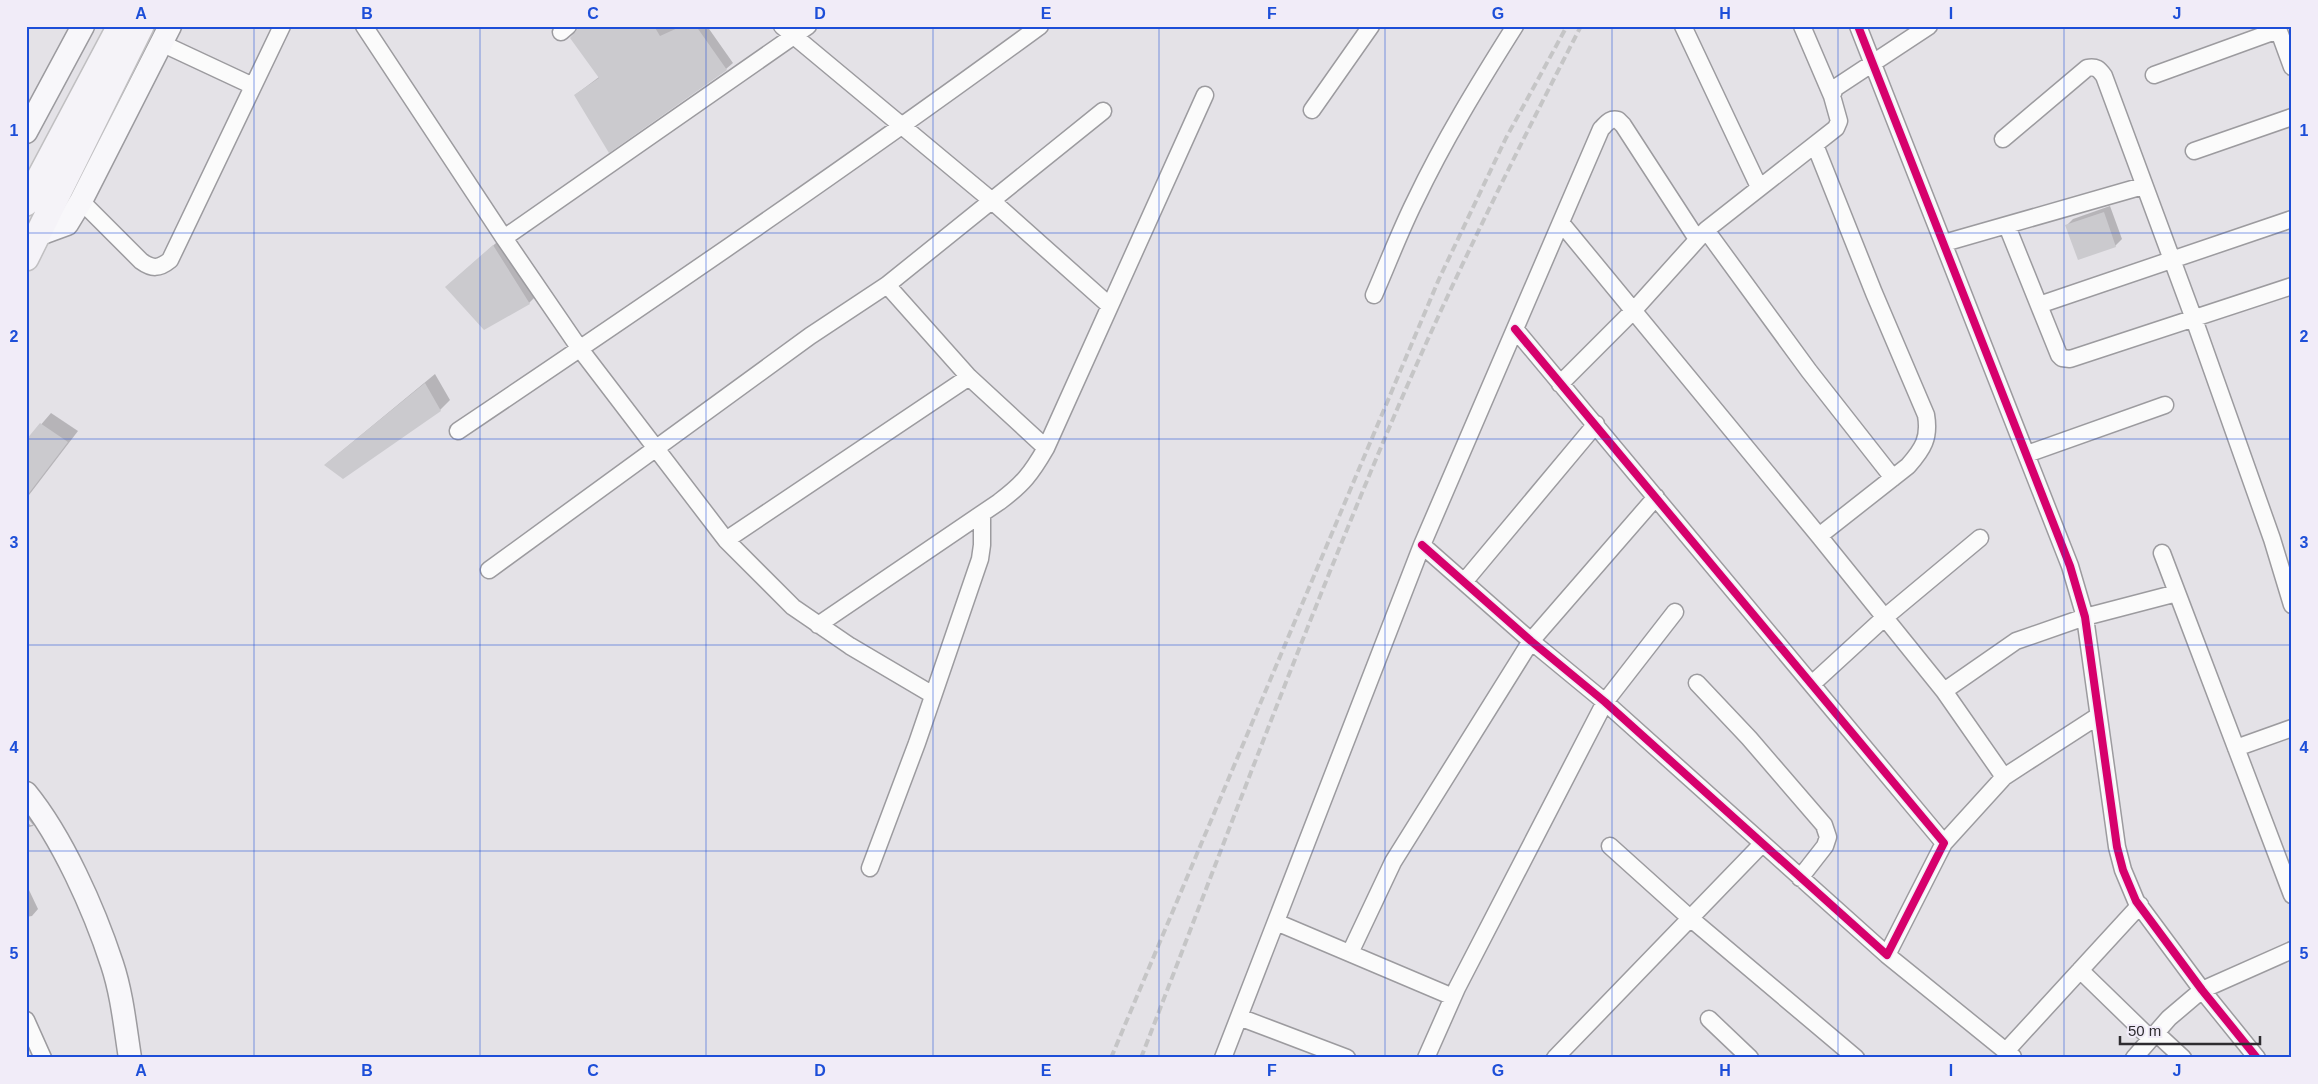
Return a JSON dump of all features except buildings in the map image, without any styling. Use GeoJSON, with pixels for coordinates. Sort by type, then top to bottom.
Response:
{"type":"FeatureCollection","features":[{"type":"Feature","properties":{"kind":"main road"},"geometry":{"type":"LineString","coordinates":[[30,195],[120,26]]}},
{"type":"Feature","properties":{"kind":"main road"},"geometry":{"type":"LineString","coordinates":[[26,258],[141,26]]}},
{"type":"Feature","properties":{"kind":"street"},"geometry":{"type":"LineString","coordinates":[[26,132],[84,26]]}},
{"type":"Feature","properties":{"kind":"street"},"geometry":{"type":"LineString","coordinates":[[81,202],[141,261],[151,268],[161,267],[170,260],[282,26]]}},
{"type":"Feature","properties":{"kind":"street"},"geometry":{"type":"LineString","coordinates":[[364,26],[580,349],[726,540],[777,593],[818,625],[933,696]]}},
{"type":"Feature","properties":{"kind":"street"},"geometry":{"type":"LineString","coordinates":[[504,238],[789,31],[808,26]]}},
{"type":"Feature","properties":{"kind":"street"},"geometry":{"type":"LineString","coordinates":[[458,431],[904,126],[1040,26]]}},
{"type":"Feature","properties":{"kind":"street"},"geometry":{"type":"LineString","coordinates":[[1312,110],[1371,26]]}},
{"type":"Feature","properties":{"kind":"street"},"geometry":{"type":"LineString","coordinates":[[1374,295],[1414,202],[1432,167],[1472,94],[1515,26]]}},
{"type":"Feature","properties":{"kind":"street"},"geometry":{"type":"LineString","coordinates":[[1683,26],[1759,187]]}},
{"type":"Feature","properties":{"kind":"street"},"geometry":{"type":"LineString","coordinates":[[1560,384],[1634,310],[1701,235],[1759,187],[1816,145],[1838,125],[1839,121],[1832,96],[1802,26]]}},
{"type":"Feature","properties":{"kind":"street"},"geometry":{"type":"LineString","coordinates":[[1858,26],[2060,537],[2085,617],[2117,847],[2128,886],[2202,990],[2257,1058]]}},
{"type":"Feature","properties":{"kind":"street"},"geometry":{"type":"LineString","coordinates":[[1832,96],[1836,88],[1872,62],[1929,26]]}},
{"type":"Feature","properties":{"kind":"street"},"geometry":{"type":"LineString","coordinates":[[2154,75],[2277,28],[2292,67]]}},
{"type":"Feature","properties":{"kind":"street"},"geometry":{"type":"LineString","coordinates":[[789,31],[991,200],[1110,306]]}},
{"type":"Feature","properties":{"kind":"street"},"geometry":{"type":"LineString","coordinates":[[37,236],[67,224],[81,202],[166,35],[253,86]]}},
{"type":"Feature","properties":{"kind":"street"},"geometry":{"type":"LineString","coordinates":[[2003,139],[2087,68],[2094,66],[2099,69],[2107,83],[2143,186],[2194,319],[2272,539],[2292,604]]}},
{"type":"Feature","properties":{"kind":"street"},"geometry":{"type":"LineString","coordinates":[[818,625],[982,514],[1026,480],[1046,448],[1205,95]]}},
{"type":"Feature","properties":{"kind":"street"},"geometry":{"type":"LineString","coordinates":[[489,570],[810,336],[887,285],[1103,111]]}},
{"type":"Feature","properties":{"kind":"street"},"geometry":{"type":"LineString","coordinates":[[2194,151],[2292,117]]}},
{"type":"Feature","properties":{"kind":"street"},"geometry":{"type":"LineString","coordinates":[[1223,1058],[1422,546],[1562,224],[1601,129],[1613,119],[1618,120],[1623,125],[1701,235],[1893,478]]}},
{"type":"Feature","properties":{"kind":"street"},"geometry":{"type":"LineString","coordinates":[[1816,145],[1874,293],[1926,414],[1929,429],[1919,453],[1893,478],[1819,536]]}},
{"type":"Feature","properties":{"kind":"street"},"geometry":{"type":"LineString","coordinates":[[1944,243],[2143,186]]}},
{"type":"Feature","properties":{"kind":"street"},"geometry":{"type":"LineString","coordinates":[[2039,305],[2292,219]]}},
{"type":"Feature","properties":{"kind":"street"},"geometry":{"type":"LineString","coordinates":[[1562,224],[1944,691],[2004,777]]}},
{"type":"Feature","properties":{"kind":"street"},"geometry":{"type":"LineString","coordinates":[[2008,226],[2059,355],[2065,359],[2070,359],[2292,286]]}},
{"type":"Feature","properties":{"kind":"street"},"geometry":{"type":"LineString","coordinates":[[887,285],[969,377],[1046,448]]}},
{"type":"Feature","properties":{"kind":"street"},"geometry":{"type":"LineString","coordinates":[[1516,329],[1944,843]]}},
{"type":"Feature","properties":{"kind":"street"},"geometry":{"type":"LineString","coordinates":[[726,540],[969,377]]}},
{"type":"Feature","properties":{"kind":"street"},"geometry":{"type":"LineString","coordinates":[[2027,454],[2165,405]]}},
{"type":"Feature","properties":{"kind":"street"},"geometry":{"type":"LineString","coordinates":[[1464,582],[1596,424]]}},
{"type":"Feature","properties":{"kind":"street"},"geometry":{"type":"LineString","coordinates":[[1350,953],[1393,862],[1531,641],[1656,496]]}},
{"type":"Feature","properties":{"kind":"street"},"geometry":{"type":"LineString","coordinates":[[870,868],[933,696],[980,559],[982,514]]}},
{"type":"Feature","properties":{"kind":"street"},"geometry":{"type":"LineString","coordinates":[[1812,684],[1884,618],[1980,538]]}},
{"type":"Feature","properties":{"kind":"street"},"geometry":{"type":"LineString","coordinates":[[1422,546],[1531,641],[1605,702],[1887,955],[2010,1054],[2080,970],[2140,905]]}},
{"type":"Feature","properties":{"kind":"street"},"geometry":{"type":"LineString","coordinates":[[2162,553],[2292,895]]}},
{"type":"Feature","properties":{"kind":"street"},"geometry":{"type":"LineString","coordinates":[[1944,691],[2016,641],[2085,617],[2177,593]]}},
{"type":"Feature","properties":{"kind":"street"},"geometry":{"type":"LineString","coordinates":[[1426,1058],[1453,997],[1605,702],[1675,612]]}},
{"type":"Feature","properties":{"kind":"street"},"geometry":{"type":"LineString","coordinates":[[1697,683],[1749,738],[1824,826],[1828,838],[1825,846],[1800,878]]}},
{"type":"Feature","properties":{"kind":"street"},"geometry":{"type":"LineString","coordinates":[[1887,955],[1944,843],[2004,777],[2098,716]]}},
{"type":"Feature","properties":{"kind":"street"},"geometry":{"type":"LineString","coordinates":[[2236,748],[2292,728]]}},
{"type":"Feature","properties":{"kind":"street"},"geometry":{"type":"LineString","coordinates":[[26,793],[62,849],[91,911],[112,964],[121,998],[130,1058]]}},
{"type":"Feature","properties":{"kind":"street"},"geometry":{"type":"LineString","coordinates":[[1555,1058],[1762,844]]}},
{"type":"Feature","properties":{"kind":"street"},"geometry":{"type":"LineString","coordinates":[[1610,846],[1690,918],[1856,1058]]}},
{"type":"Feature","properties":{"kind":"street"},"geometry":{"type":"LineString","coordinates":[[1276,922],[1453,997]]}},
{"type":"Feature","properties":{"kind":"street"},"geometry":{"type":"LineString","coordinates":[[2134,1058],[2153,1036],[2202,990],[2292,950]]}},
{"type":"Feature","properties":{"kind":"street"},"geometry":{"type":"LineString","coordinates":[[2080,970],[2153,1036],[2183,1058]]}},
{"type":"Feature","properties":{"kind":"street"},"geometry":{"type":"LineString","coordinates":[[1239,1017],[1347,1058]]}},
{"type":"Feature","properties":{"kind":"street"},"geometry":{"type":"LineString","coordinates":[[1709,1019],[1750,1058]]}},
{"type":"Feature","properties":{"kind":"street"},"geometry":{"type":"LineString","coordinates":[[26,1020],[43,1058]]}},
{"type":"Feature","properties":{"kind":"railway"},"geometry":{"type":"LineString","coordinates":[[1111,1058],[1439,279],[1506,138],[1567,26]]}},
{"type":"Feature","properties":{"kind":"railway"},"geometry":{"type":"LineString","coordinates":[[1141,1058],[1292,666],[1409,381],[1480,228],[1581,26]]}},
{"type":"Feature","properties":{"kind":"cycle path"},"geometry":{"type":"LineString","coordinates":[[1858,26],[2070,566],[2085,617],[2117,847],[2123,870],[2136,901],[2202,990],[2257,1058]]}},
{"type":"Feature","properties":{"kind":"cycle path"},"geometry":{"type":"LineString","coordinates":[[1422,545],[1531,641],[1605,702],[1887,955],[1944,843],[1515,329]]}}]}
